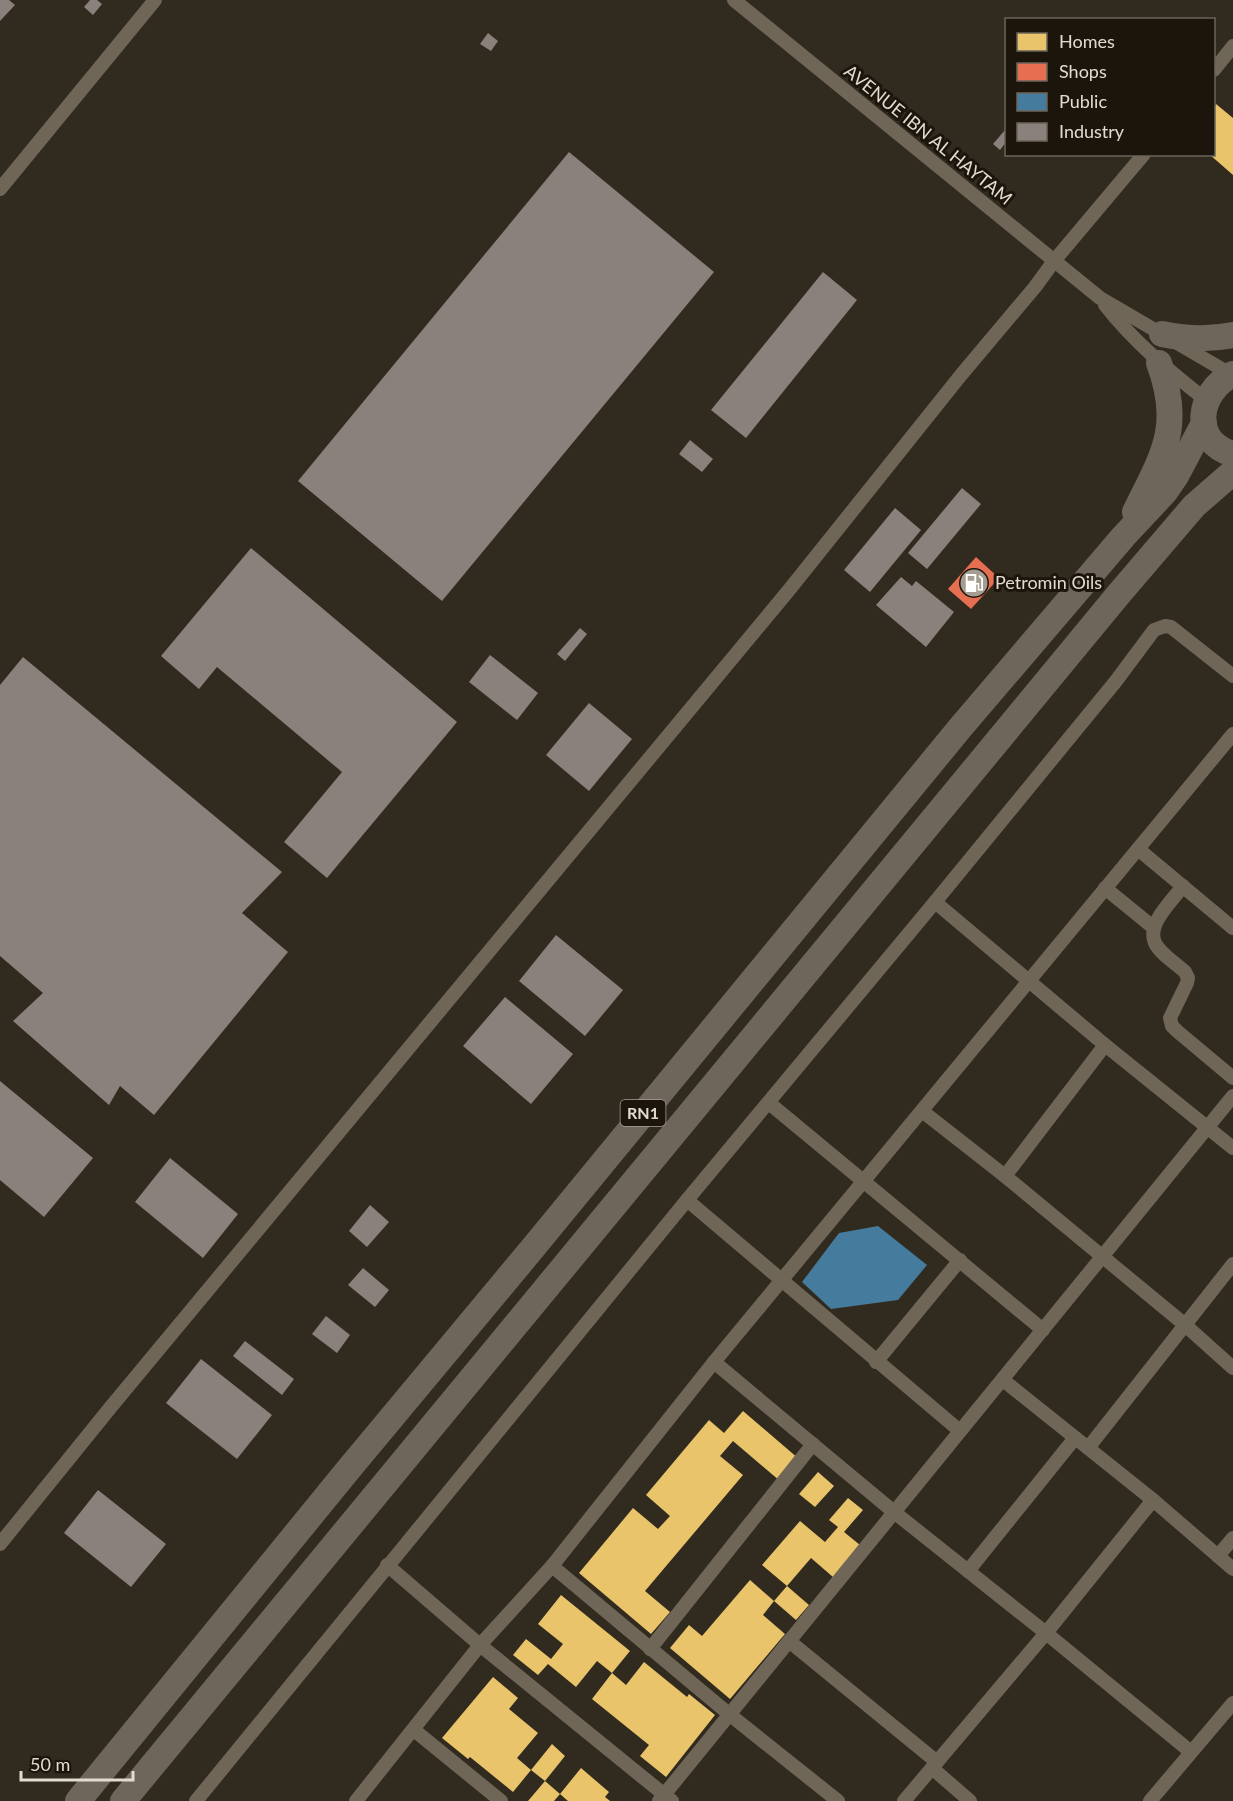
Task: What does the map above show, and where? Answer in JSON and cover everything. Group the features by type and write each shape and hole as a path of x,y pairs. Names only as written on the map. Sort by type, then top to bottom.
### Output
{"highway":[{"path":"1162,334 1186,339 1233,335"},
{"path":"1123,537 1163,452 1170,428 1171,406 1159,363"},
{"name":"RN1","path":"78,1801 945,746 1123,537 1165,492 1176,476 1205,412 1212,389 1232,375"},
{"path":"1205,412 1209,436 1218,446 1233,454"},
{"name":"RN1","path":"123,1801 1118,595 1194,506 1233,472"},
{"path":"1194,506 1233,491"}],"street":[{"path":"0,189 155,0"},
{"name":"AVENUE IBN AL HAYTAM","path":"734,0 1100,298 1232,375"},
{"path":"1215,69 1233,46"},
{"path":"0,1544 117,1399 789,590 961,375 1142,156"},
{"name":"AVENUE IBN AL HAYTAM","path":"1100,298 1134,339 1205,412"},
{"path":"196,1801 387,1565 1116,681 1154,630 1165,626 1171,627 1233,675"},
{"path":"356,1801 480,1645 552,1566 714,1362 1233,734"},
{"path":"1138,849 1231,924"},
{"path":"1183,886 1154,928 1152,935 1155,945 1185,972 1188,978 1170,1018 1172,1026 1233,1078"},
{"path":"1105,888 1154,928"},
{"path":"935,902 1105,1045 1233,1148"},
{"path":"1005,1176 1105,1045"},
{"path":"387,1565 665,1799 729,1714 1233,1096"},
{"path":"768,1103 1043,1330"},
{"path":"922,1111 1005,1176 1184,1324 1233,1368"},
{"path":"687,1200 960,1431"},
{"path":"876,1362 960,1260"},
{"path":"1088,1448 1233,1264"},
{"path":"714,1362 894,1512 1191,1752"},
{"path":"1002,1380 1153,1500 1233,1569"},
{"path":"968,1571 1075,1438"},
{"path":"650,1649 813,1444"},
{"path":"904,1801 1046,1633 1153,1500"},
{"path":"1218,1556 1233,1538"},
{"path":"552,1566 729,1714 838,1801"},
{"path":"789,1641 935,1765 970,1801"},
{"path":"1150,1801 1233,1703"},
{"path":"414,1730 501,1801"}],"building: Homes":[{"path":"1216,104 1233,118 1233,175 1211,156 1215,156"},
{"path":"743,1411 799,1459 780,1481 733,1441 720,1456 743,1475 645,1591 670,1612 651,1634 579,1573 633,1508 658,1529 670,1516 646,1495 709,1420 724,1433"},
{"path":"818,1472 834,1486 815,1507 799,1494"},
{"path":"848,1498 863,1510 844,1532 860,1545 833,1577 811,1558 787,1586 762,1565 800,1521 825,1542 838,1527 829,1520"},
{"path":"750,1580 774,1601 763,1615 785,1634 730,1699 670,1648 689,1625 702,1636"},
{"path":"787,1586 809,1605 796,1620 774,1601"},
{"path":"561,1595 630,1651 612,1673 597,1661 576,1687 548,1664 538,1675 513,1655 526,1639 551,1659 563,1644 538,1624"},
{"path":"644,1662 687,1697 689,1694 715,1715 666,1777 640,1756 649,1745 592,1699 612,1673 626,1685"},
{"path":"493,1677 518,1698 509,1709 538,1733 517,1758 531,1770 513,1792 470,1757 468,1759 442,1738"},
{"path":"552,1744 565,1756 545,1781 531,1770"},
{"path":"581,1768 609,1792 605,1797 610,1801 568,1801 560,1794"},
{"path":"545,1781 560,1794 554,1801 528,1801"}],"building: Shops":[{"name":"Petromin Oils","path":"976,557 999,578 971,609 948,589"}],"building: Public":[{"path":"878,1226 927,1265 898,1300 831,1309 802,1282 839,1233"}],"building: Industry":[{"path":"0,0 9,0 15,5 0,21"},
{"path":"90,0 97,0 102,4 93,15 84,7"},
{"path":"488,33 498,41 491,51 480,44"},
{"path":"1005,130 1005,143 1000,150 993,144"},
{"path":"569,152 714,272 442,601 298,481"},
{"path":"823,272 857,300 746,438 711,410"},
{"path":"690,440 713,459 702,472 679,454"},
{"path":"962,488 981,504 927,569 908,553"},
{"path":"895,508 921,530 870,592 844,570"},
{"path":"251,548 457,722 327,878 284,842 342,772 217,667 199,689 161,656"},
{"path":"901,577 912,586 916,581 954,612 926,647 876,605"},
{"path":"580,628 587,634 565,661 557,654"},
{"path":"490,655 538,693 517,720 469,682"},
{"path":"23,657 282,872 242,913 288,952 154,1115 120,1086 109,1105 13,1021 43,993 0,956 0,685"},
{"path":"589,703 632,739 589,791 546,755"},
{"path":"556,935 623,990 585,1036 519,981"},
{"path":"505,997 573,1054 531,1104 463,1046"},
{"path":"0,1081 93,1158 44,1217 0,1180"},
{"path":"170,1158 238,1214 203,1258 135,1202"},
{"path":"370,1205 389,1222 367,1247 349,1231"},
{"path":"363,1268 389,1290 375,1307 348,1285"},
{"path":"326,1316 350,1335 337,1353 312,1334"},
{"path":"245,1341 294,1379 282,1395 233,1356"},
{"path":"201,1359 272,1415 237,1459 166,1403"},
{"path":"98,1490 166,1544 131,1587 64,1533"}],"place":[{"name":"Petromin Oils","path":"974,583"}]}
